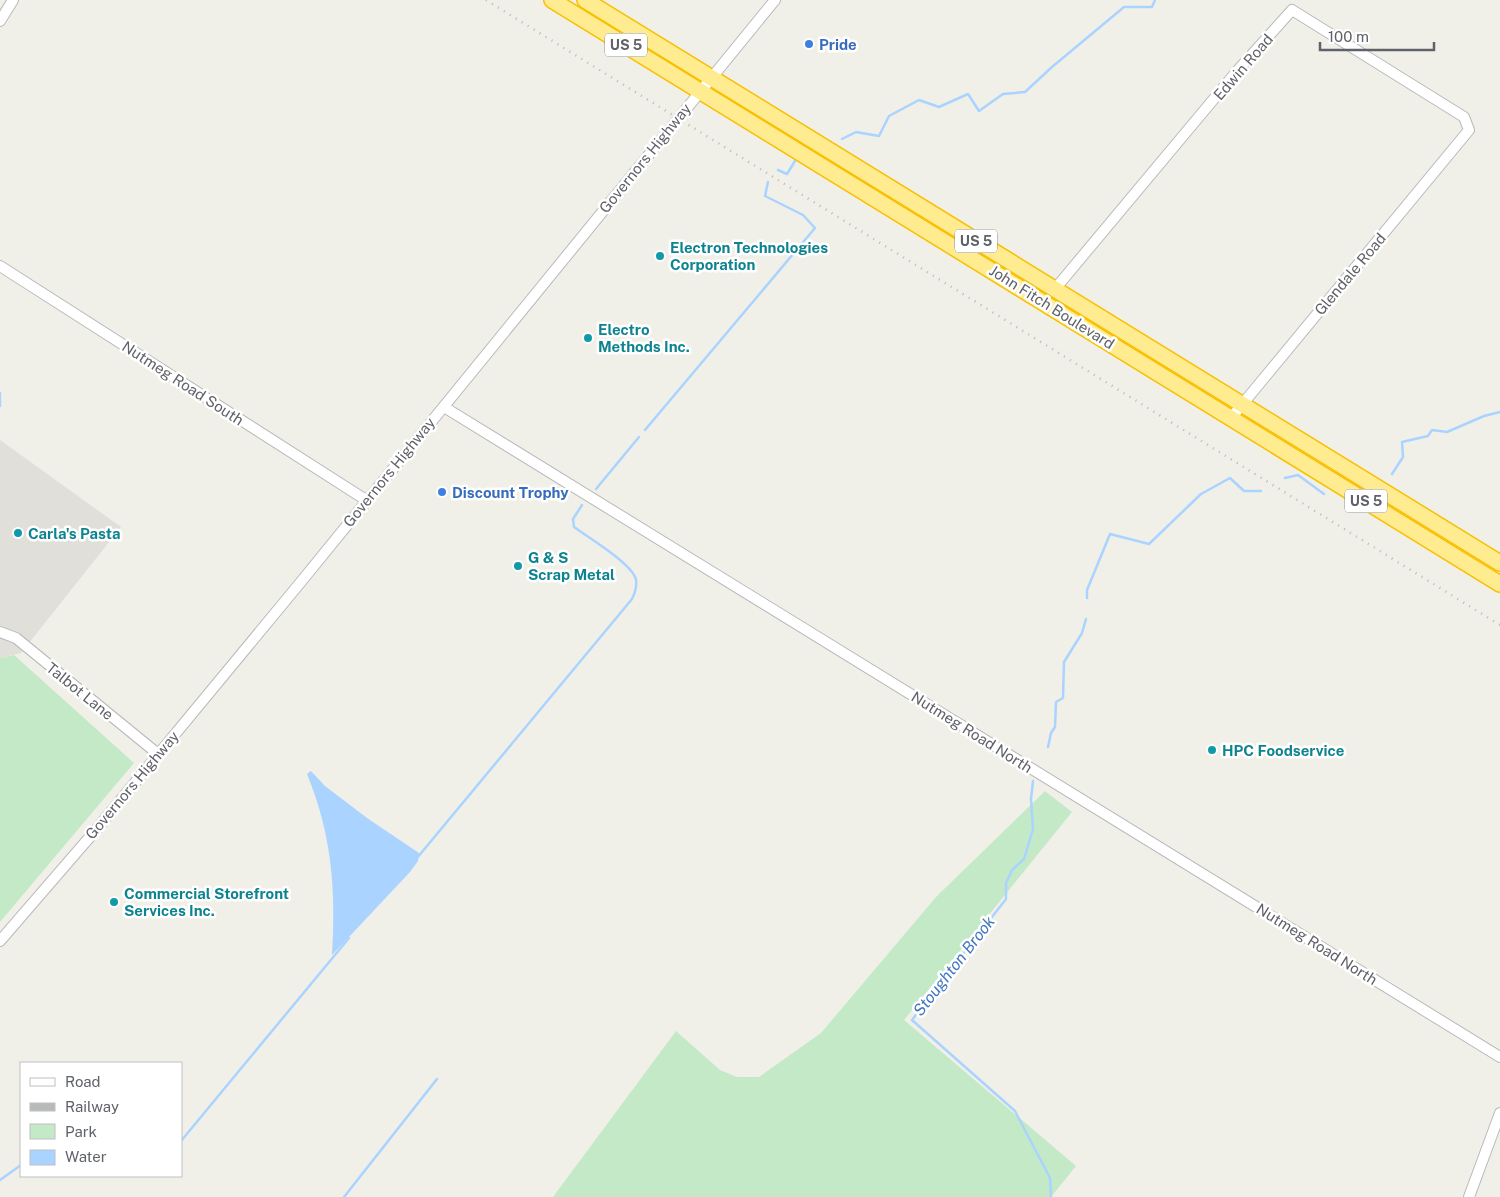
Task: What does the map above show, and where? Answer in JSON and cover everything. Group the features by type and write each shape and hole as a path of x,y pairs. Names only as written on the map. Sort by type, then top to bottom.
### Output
{"highway":[{"name":"John Fitch Boulevard","path":"552,0 1500,584"},
{"name":"John Fitch Boulevard","path":"585,0 1500,563"}],"street":[{"path":"0,21 13,0"},
{"name":"Governors Highway","path":"0,941 158,754 444,407 775,0"},
{"name":"Edwin Road","path":"1055,289 1238,70 1292,10 1464,117 1469,130"},
{"name":"Glendale Road","path":"1231,418 1469,130"},
{"name":"Nutmeg Road South","path":"0,266 366,500"},
{"name":"Nutmeg Road North","path":"444,407 1500,1057"},
{"name":"Talbot Lane","path":"0,632 16,638 158,754"},
{"path":"1469,1197 1500,1113"}],"shaded area":[{"path":"0,440 121,527 21,653 0,658"}],"green space":[{"path":"14,655 134,763 0,922 0,658"},
{"path":"1045,791 1072,812 904,1020 1076,1166 1051,1197 553,1197 676,1031 720,1070 737,1077 759,1077 821,1033 936,897"}],"water":[{"path":"311,771 325,786 367,818 419,853 418,861 410,872 332,955 333,908 330,863 322,819 307,774"}],"waterway":[{"path":"842,139 856,132 879,136 889,116 919,100 939,107 968,94 979,111 1003,94 1025,92 1124,7 1152,7 1155,0"},
{"path":"778,170 787,174 795,161"},
{"path":"645,430 815,228 803,215 765,196 768,182"},
{"path":"0,393 0,406"},
{"name":"Stoughton Brook","path":"1392,474 1403,457 1402,442 1428,436 1432,430 1447,432 1484,416 1500,412"},
{"path":"596,489 639,437"},
{"name":"Stoughton Brook","path":"1285,478 1298,475 1324,494"},
{"name":"Stoughton Brook","path":"1087,598 1087,590 1110,534 1149,544 1201,494 1230,478 1244,491 1261,491"},
{"path":"417,858 633,597 636,588 636,580 633,574 619,559 574,527 573,519 582,505"},
{"name":"Stoughton Brook","path":"1048,747 1051,733 1055,727 1056,702 1063,698 1064,662 1082,633 1086,619"},
{"name":"Stoughton Brook","path":"1033,781 1031,799 1033,829 1024,859 1012,870 1006,883 1006,899 912,1020 1015,1111 1050,1178 1051,1197"},
{"path":"182,1140 349,938"},
{"path":"344,1197 437,1079"},
{"path":"0,1180 20,1166"}],"railway":[{"path":"486,0 1500,625"}],"place":[{"name":"Pride","path":"809,44"},
{"name":"Electron Technologies Corporation","path":"660,256"},
{"name":"Electro Methods Inc.","path":"588,338"},
{"name":"Discount Trophy","path":"442,492"},
{"name":"Carla's Pasta","path":"18,533"},
{"name":"G & S Scrap Metal","path":"518,566"},
{"name":"HPC Foodservice","path":"1212,750"},
{"name":"Commercial Storefront Services Inc.","path":"114,902"}]}
